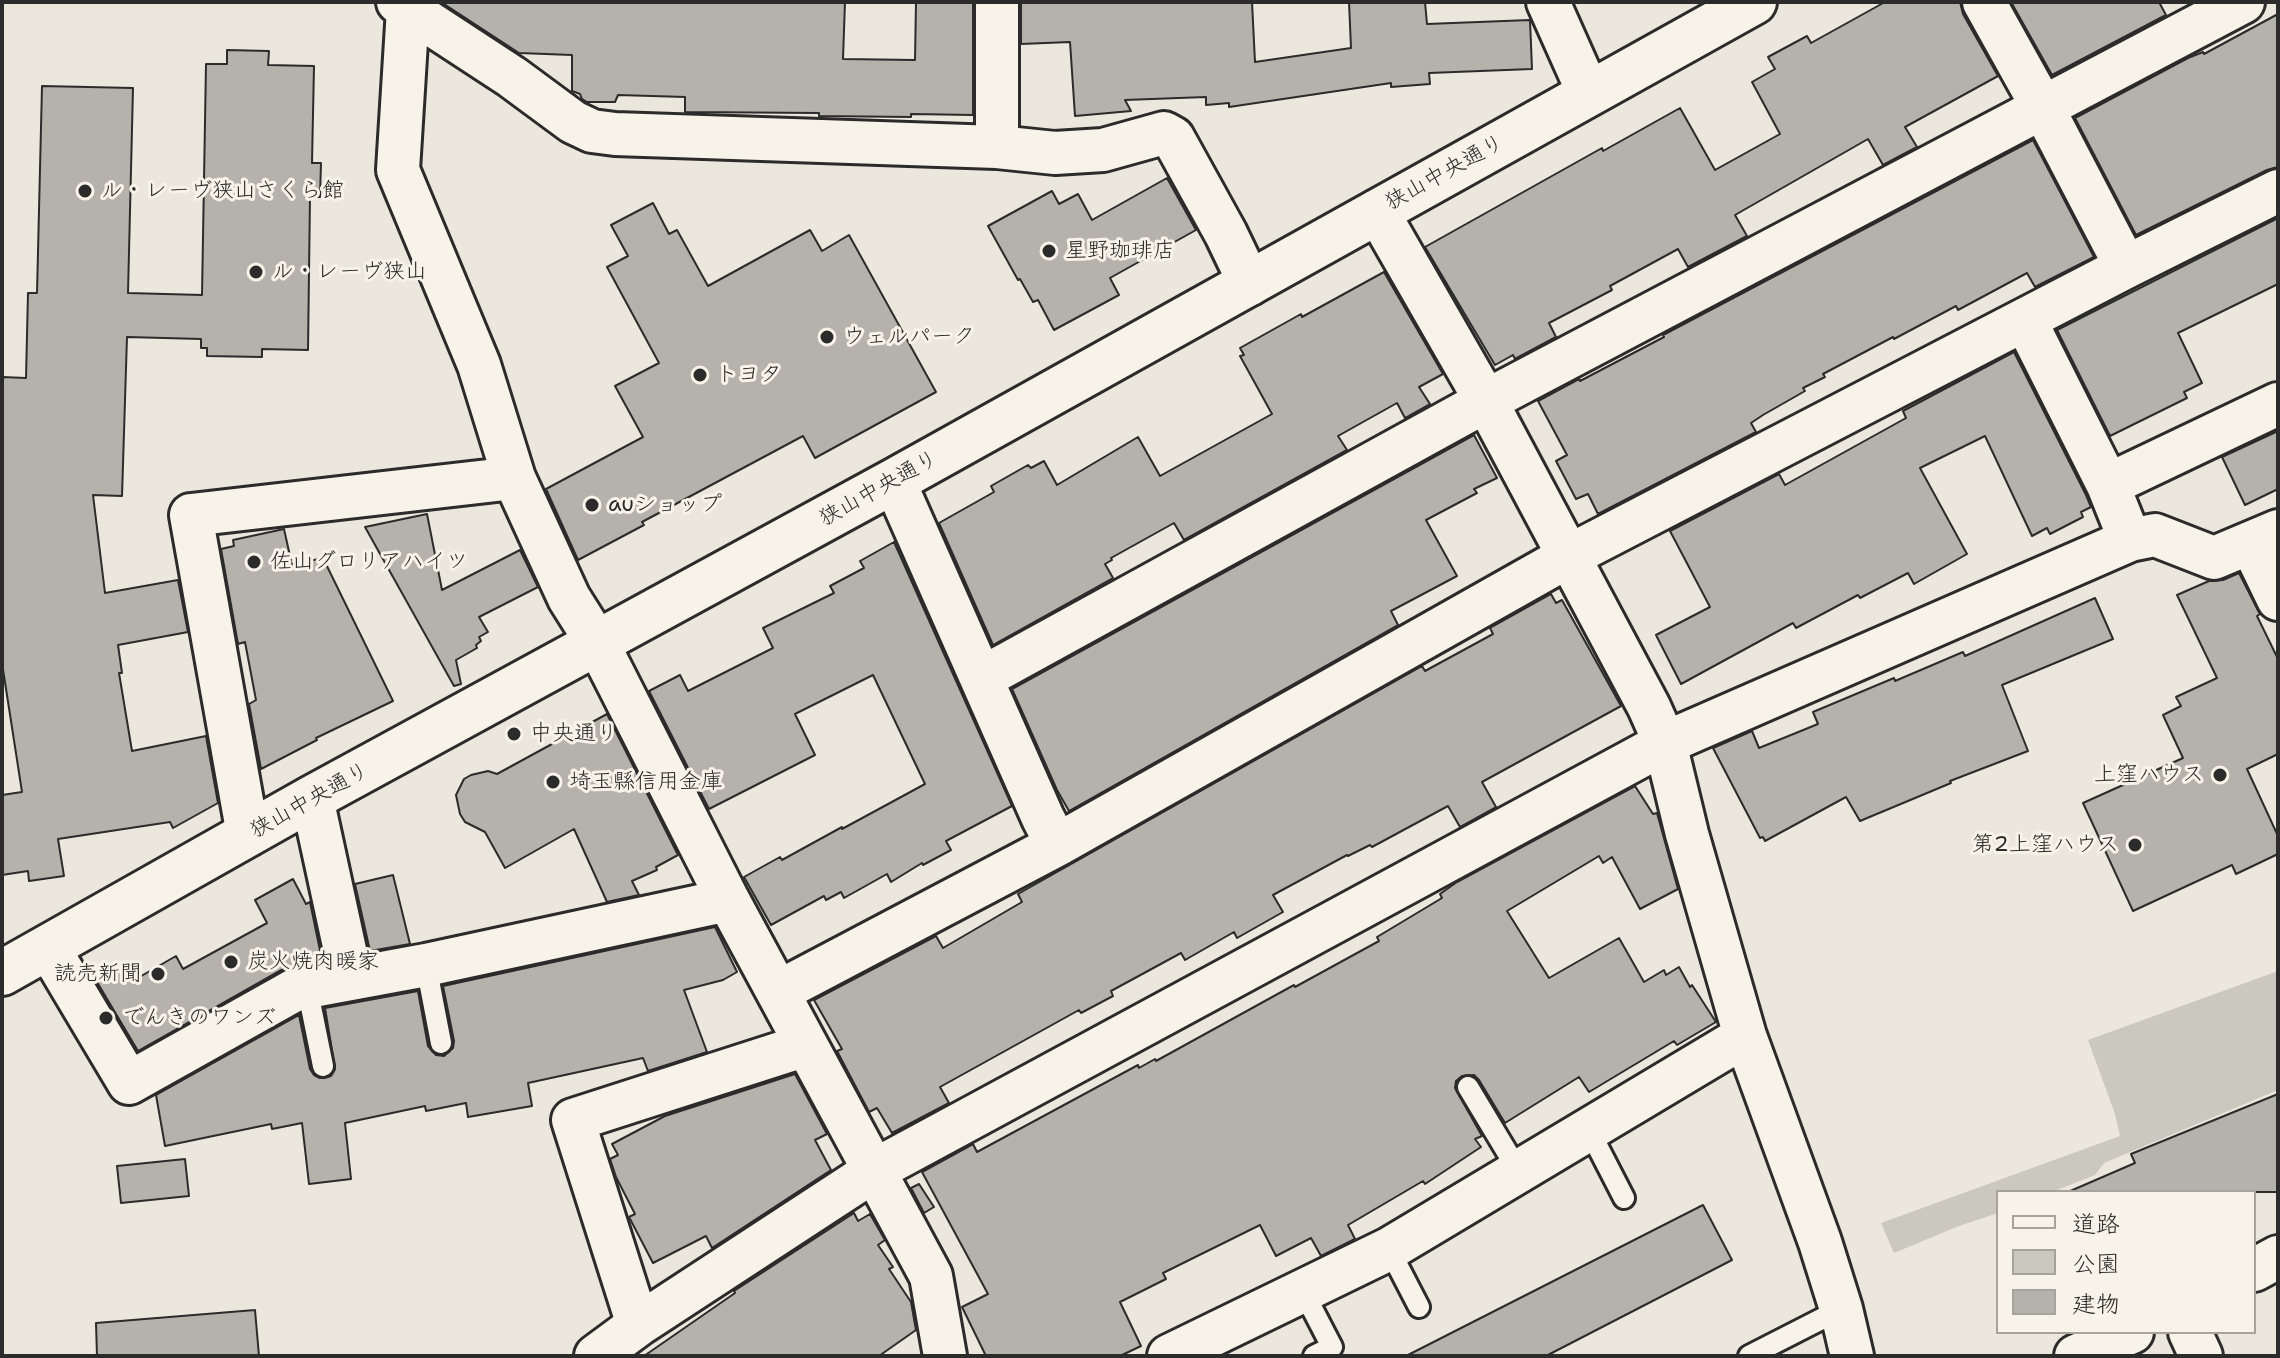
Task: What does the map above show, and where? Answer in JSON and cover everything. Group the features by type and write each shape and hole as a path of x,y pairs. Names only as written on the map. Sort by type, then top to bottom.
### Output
{"street":[{"path":"997,2 997,147"},
{"path":"1548,2 1589,94"},
{"name":"狭山中央通り","path":"2,973 312,798 894,481 1754,2"},
{"path":"1984,2 2126,267"},
{"path":"982,678 1486,401 2243,2"},
{"path":"403,6 512,77 573,122 592,131 1067,152 1103,150 1164,133 1173,138 1250,284"},
{"path":"403,6 398,170 479,365 514,478 569,598 598,644 728,900 931,1276 945,1356"},
{"path":"778,992 1057,845 1569,556 2278,191"},
{"path":"1377,211 1486,401 1649,707 1665,743 1687,834 1745,1036 1820,1242 1852,1356"},
{"path":"2025,320 2108,485 2130,540"},
{"path":"2108,485 2278,404"},
{"path":"248,835 191,515 514,478"},
{"path":"894,481 1057,845"},
{"path":"596,1356 638,1325 875,1170 1665,743 2130,540 2155,535 2214,558 2264,537 2278,599"},
{"path":"312,798 351,978"},
{"path":"48,947 129,1083 293,991 728,900"},
{"path":"1169,1356 1389,1249 1745,1036"},
{"path":"638,1325 573,1120 806,1045"},
{"path":"2256,1269 2278,1257"},
{"path":"2076,1356 2127,1334"},
{"path":"2191,1334 2201,1356"}],"lane":[{"path":"426,965 441,1043"},
{"path":"307,987 323,1066"},
{"path":"1468,1087 1519,1172"},
{"path":"1589,1130 1624,1198"},
{"path":"1389,1249 1419,1307"},
{"path":"1303,1291 1332,1347 1314,1356"},
{"path":"1749,1356 1841,1309"}],"green space":[{"path":"2278,971 2278,1090 2104,1163 2095,1175 2057,1190 1996,1190 1996,1214 1894,1253 1881,1223 2120,1136 2088,1040"}],"building":[{"path":"441,2 845,2 843,59 915,60 916,2 973,2 973,115 911,114 911,117 685,112 685,97 618,95 615,102 587,102 572,91 572,55 519,53"},
{"path":"1021,2 1252,2 1255,62 1351,48 1349,2 1425,2 1427,24 1530,20 1532,69 1429,73 1430,84 1391,87 1391,83 1229,107 1229,103 1206,105 1206,97 1125,100 1131,111 1075,116 1070,42 1021,44"},
{"path":"1885,2 1960,2 1963,14 1998,76 1905,127 1917,147 1883,165 1868,139 1735,215 1747,236 1688,267 1678,249 1610,286 1612,290 1549,323 1556,337 1515,359 1513,355 1495,365 1425,247 1680,108 1715,170 1780,134 1752,82 1775,69 1768,57 1807,36 1811,43"},
{"path":"2011,2 2159,2 2166,15 2052,75"},
{"path":"2278,14 2278,167 2136,235 2075,118"},
{"path":"227,50 269,51 268,65 314,66 312,163 321,163 320,197 310,197 308,350 262,349 262,357 207,356 207,348 201,348 201,339 127,337 122,496 93,495 105,593 178,580 188,632 118,645 122,673 119,673 132,751 206,736 218,803 173,828 170,822 58,839 64,876 29,881 28,871 2,875 2,795 22,792 2,663 2,377 26,378 28,293 37,293 42,86 133,88 128,293 202,295 206,64 227,64"},
{"path":"2033,140 2094,257 2035,287 2027,273 1958,310 1956,306 1893,337 1823,374 1825,377 1803,388 1805,391 1751,423 1756,432 1598,514 1588,494 1576,499 1556,461 1567,455 1538,401"},
{"path":"1167,178 1196,230 1110,278 1119,295 1054,330 1038,300 1033,302 1018,280 988,226 1052,191 1059,204 1078,194 1092,220"},
{"path":"653,203 669,234 677,230 708,286 810,230 822,251 849,235 936,392 815,458 803,436 578,560 546,489 643,437 615,386 659,363 607,267 628,256 611,225"},
{"path":"2278,218 2278,284 2178,333 2202,383 2184,392 2187,398 2110,436 2057,330"},
{"path":"1384,272 1443,374 1419,387 1430,404 1405,418 1397,403 1338,436 1347,450 1184,540 1174,523 1111,558 1105,564 1113,578 993,645 939,523 994,492 991,486 1028,465 1031,468 1044,461 1057,485 1138,437 1160,476 1272,414 1240,356 1244,355 1240,348"},
{"path":"2014,352 2086,495 2091,507 2081,512 2083,517 2050,534 2047,528 2032,536 1985,436 1920,468 1967,554 1914,584 1908,573 1796,628 1793,623 1681,684 1656,635 1710,607 1670,531 1779,474 1785,485 1906,418 1903,411"},
{"path":"2278,431 2278,489 2245,505 2222,457"},
{"path":"1474,435 1497,478 1474,489 1477,493 1426,520 1457,576 1391,611 1398,625 1069,811 1012,689"},
{"path":"427,514 442,590 520,550 538,587 479,617 488,632 479,637 481,641 477,648 456,660 461,684 454,686 365,527"},
{"path":"284,529 292,565 323,558 393,701 261,769 249,704 256,700 245,642 238,644 221,549 234,546 233,540"},
{"path":"894,542 1012,806 946,841 951,850 891,882 887,874 844,898 841,892 826,900 824,896 771,925 744,877 925,784 873,675 795,714 815,755 709,809 649,691 680,675 688,691 773,648 763,628 834,593 830,586 864,568 860,561"},
{"path":"2239,573 2278,659 2278,754 2247,769 2278,836 2278,854 2236,874 2232,865 2133,911 2083,803 2183,758 2163,715 2181,706 2176,697 2217,678 2177,595 2209,581 2223,580"},
{"path":"1551,594 1556,603 1562,600 1621,706 1482,782 1496,807 1460,827 1448,806 1372,847 1370,845 1347,855 1273,895 1283,912 1237,938 1234,932 1185,960 1181,953 1111,991 1113,996 1081,1013 1079,1010 940,1087 949,1103 892,1133 877,1108 869,1112 837,1051 842,1049 814,1000 936,936 943,948 1022,902 1018,894 1422,666 1425,671 1493,634 1490,628"},
{"path":"2095,598 2113,639 2002,685 2028,751 1860,821 1846,797 1765,841 1763,837 1760,838 1713,748 1752,731 1759,748 1818,724 1813,712 1963,652 1965,656"},
{"path":"607,714 678,855 656,867 657,870 632,881 639,895 607,902 574,829 505,868 485,832 465,822 456,795 464,779 471,775 488,771 497,774"},
{"path":"1635,786 1653,814 1657,813 1678,889 1640,909 1612,857 1603,863 1599,856 1507,911 1549,978 1619,938 1644,982 1664,970 1666,975 1679,967 1716,1022 1677,1045 1674,1041 1589,1092 1579,1077 1505,1123 1479,1080 1474,1075 1462,1076 1456,1081 1455,1088 1482,1136 1475,1139 1481,1147 1425,1184 1423,1181 1348,1225 1355,1239 1321,1256 1311,1238 1276,1256 1260,1225 1163,1273 1166,1279 1120,1302 1141,1346 1120,1356 986,1356 962,1307 988,1294 922,1172 973,1144 977,1152 1138,1065 1139,1068 1156,1061 1295,987 1379,941 1377,937 1442,898 1440,894 1457,882"},
{"path":"393,875 410,944 370,951 355,884"},
{"path":"293,879 306,904 310,902 322,960 281,970 138,1051 97,982 128,965 136,979 176,956 183,969 267,923 255,900"},
{"path":"715,927 737,972 723,980 684,990 707,1052 648,1071 643,1058 528,1083 532,1106 468,1117 466,1103 426,1111 425,1106 345,1123 351,1179 309,1184 302,1123 272,1129 271,1124 165,1146 156,1095 299,1015 310,1069 320,1078 331,1076 335,1069 325,1008 418,991 428,1046 436,1055 444,1056 453,1048 454,1041 443,986"},
{"path":"795,1074 827,1134 815,1140 831,1170 712,1248 706,1236 653,1263 629,1217 635,1214 610,1159 618,1155 612,1144 665,1116"},
{"path":"2278,1094 2278,1192 2073,1190 2135,1163 2131,1154"},
{"path":"185,1159 189,1196 121,1203 117,1166"},
{"path":"919,1184 934,1207 924,1213 911,1188"},
{"path":"1703,1205 1732,1260 1546,1356 1406,1356"},
{"path":"854,1213 858,1221 870,1214 885,1240 878,1245 893,1267 889,1269 911,1302 916,1330 879,1356 644,1356 734,1291"},
{"path":"255,1310 259,1356 97,1356 96,1323"}],"place":[{"name":"ル・レーヴ狭山さくら館","path":"85,191"},
{"name":"星野珈琲店","path":"1049,251"},
{"name":"ル・レーヴ狭山","path":"256,272"},
{"name":"ウェルパーク","path":"827,337"},
{"name":"トヨタ","path":"700,375"},
{"name":"auショップ","path":"592,505"},
{"name":"佐山グロリアハイツ","path":"254,562"},
{"name":"中央通り","path":"514,734"},
{"name":"上窪ハウス","path":"2220,775"},
{"name":"埼玉縣信用金庫","path":"553,782"},
{"name":"第2上窪ハウス","path":"2135,845"},
{"name":"炭火焼肉暖家","path":"231,962"},
{"name":"読売新聞","path":"158,974"},
{"name":"でんきのワンズ","path":"106,1018"}]}
